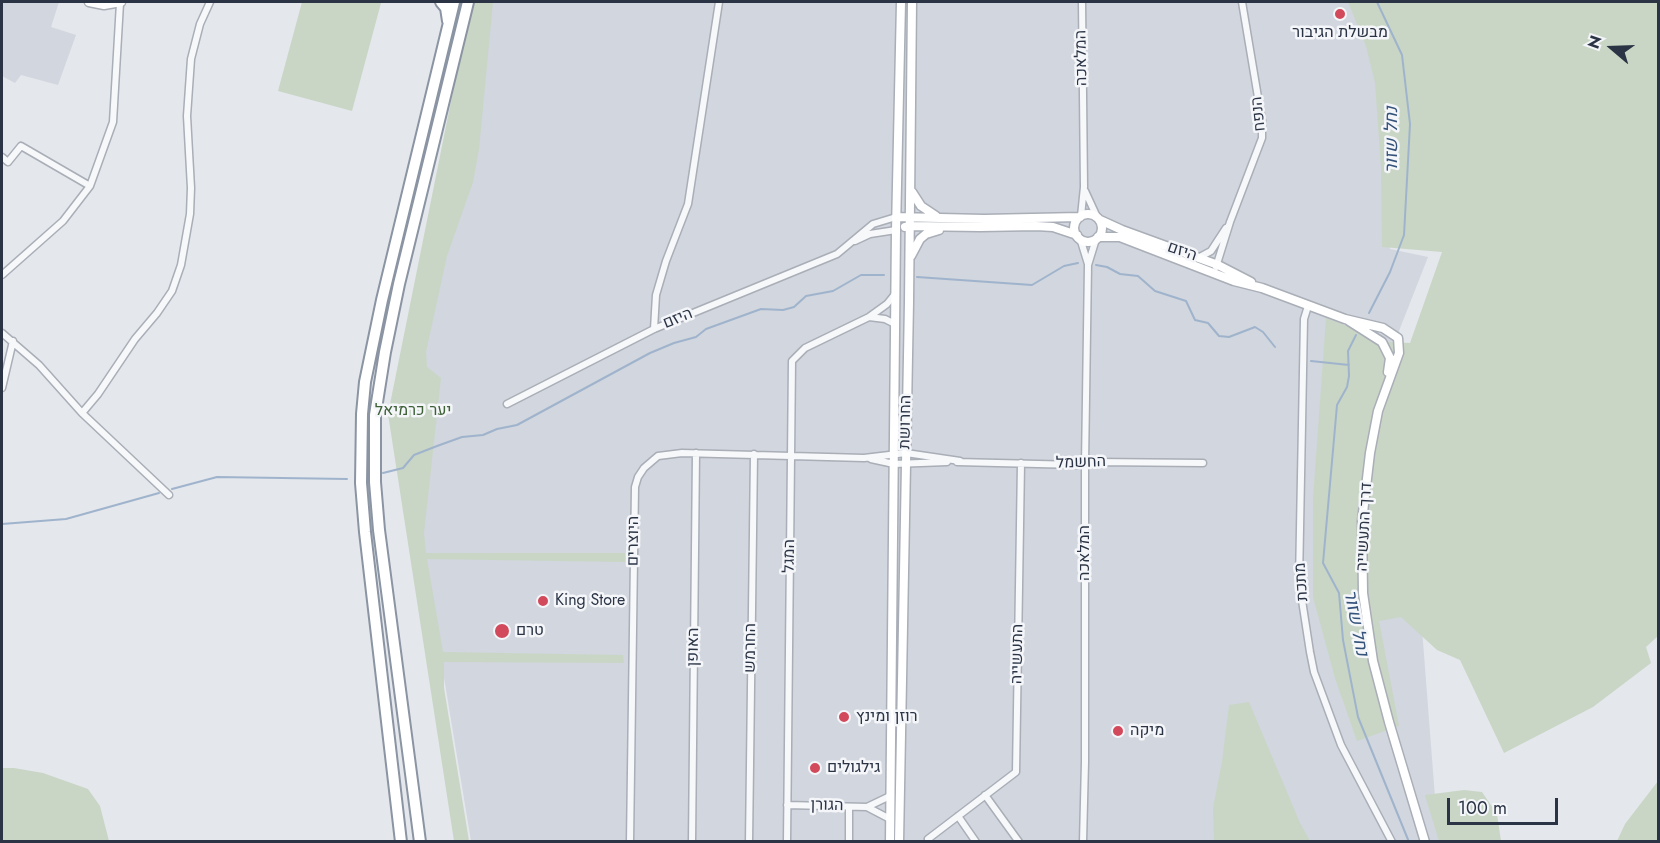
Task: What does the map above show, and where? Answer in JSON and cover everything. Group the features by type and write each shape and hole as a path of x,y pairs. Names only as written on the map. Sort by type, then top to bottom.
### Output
{"highway":[{"path":"441,2 446,8 448,24"},
{"path":"401,842 365,532 361,483 362,414 365,382 384,291 453,2"},
{"path":"420,842 379,530 375,482 375,415 399,284 468,2"}],"street":[{"path":"2,275 63,221 90,186 113,122 121,2 104,6 89,2"},
{"path":"82,413 172,291 181,265 190,214 187,116 191,59 200,24 210,2"},
{"path":"654,329 656,294 688,204 719,2"},
{"name":"החרושת","path":"890,842 896,217 901,2"},
{"name":"החרושת","path":"899,842 912,2"},
{"name":"המלאכה","path":"1082,2 1084,187 1081,216 1075,224 1088,265"},
{"name":"הנפח","path":"1216,268 1230,222 1262,138 1262,121 1242,2"},
{"path":"2,157 8,162 21,146 90,186"},
{"name":"המלאכה","path":"1083,842 1084,464 1088,265 1102,229 1084,187"},
{"path":"910,188 918,203 939,218"},
{"path":"1081,216 1089,214 1099,219"},
{"name":"היזם","path":"507,404 654,329 837,254 873,224 896,217 949,227 1081,216"},
{"name":"היזם","path":"852,243 870,234 896,230 910,221 939,218 1053,227 1078,237"},
{"name":"היזם","path":"1099,219 1122,230 1198,258 1216,268 1308,306"},
{"name":"הנפח","path":"1198,258 1211,250 1230,222"},
{"path":"909,262 920,239 935,230 949,227"},
{"path":"1078,237 1086,241 1097,238"},
{"name":"היזם","path":"1097,238 1120,237 1216,268"},
{"name":"המגל","path":"787,842 792,361 805,348 869,317 887,304 895,294"},
{"name":"דרך התעשייה","path":"1308,306 1345,319 1383,328 1398,338 1399,353 1386,387"},
{"name":"מתכת","path":"1308,306 1304,319 1299,581 1310,652 1314,672 1341,745 1392,842"},
{"path":"869,317 885,319 895,324"},
{"name":"דרך התעשייה","path":"1345,319 1377,337 1386,348 1390,358 1386,387 1370,453 1362,521 1363,593 1373,661 1425,842"},
{"path":"2,333 39,365 82,413 169,495"},
{"path":"2,388 13,341"},
{"name":"היוצרים","path":"630,842 635,487 644,468 658,456 696,453 864,458 905,464"},
{"name":"האופן","path":"692,842 696,453"},
{"name":"היוצרים","path":"864,458 906,453"},
{"name":"החשמל","path":"906,453 960,461"},
{"name":"החרמש","path":"749,842 754,454"},
{"name":"החשמל","path":"905,464 960,461 1078,465 1094,462 1203,463"},
{"name":"התעשייה","path":"930,842 928,839 1016,772 1021,463"},
{"path":"985,795 1019,842"},
{"name":"הגורן","path":"787,806 867,807 890,796"},
{"path":"849,807 849,842"},
{"name":"הגורן","path":"867,807 890,819"},
{"path":"958,816 976,842"}],"shaded area":[{"path":"2,2 59,2 51,27 76,35 58,85 21,75 15,83 2,76"},
{"path":"487,2 1390,2 1388,231 1390,249 1428,257 1399,331 1437,823 1442,841 471,841 404,435"}],"green space":[{"path":"302,2 381,3 352,111 278,91"},
{"name":"יער כרמיאל","path":"471,2 493,2 479,149 473,182 447,256 426,352 427,367 441,378 424,533 426,553 625,553 625,562 427,559 443,652 623,655 624,663 444,662 444,688 469,841 454,841 388,414"},
{"path":"1348,2 1658,2 1658,636 1646,647 1651,663 1593,707 1504,753 1460,660 1437,650 1401,617 1379,621 1399,726 1357,741 1335,678 1313,597 1313,499 1326,318 1389,342 1410,343 1442,252 1382,247 1381,167 1375,83 1366,46"},
{"path":"1249,702 1300,823 1310,841 1214,841 1213,808 1222,762 1229,705"},
{"path":"2,768 43,773 88,789 100,806 109,841 2,841"},
{"path":"1658,781 1658,841 1617,841 1625,824"},
{"path":"1464,790 1482,792 1497,814 1501,841 1439,841 1425,795"}],"waterway":[{"name":"נחל שזור","path":"1369,313 1390,272 1404,235 1410,124 1402,55 1377,2"},
{"path":"917,277 1032,285 1064,266 1078,263"},
{"path":"1096,265 1107,267 1120,274 1138,276 1155,291 1186,301 1195,320 1208,323 1219,336 1229,337 1255,327 1263,332 1275,347"},
{"path":"383,473 403,468 414,455 462,437 483,435 497,429 517,425 650,353 696,337 706,329 761,309 783,310 794,307 806,296 833,291 861,275 884,275"},
{"name":"נחל שזור","path":"1356,335 1348,351 1347,387 1337,405 1323,563 1339,593 1343,640 1358,717 1409,842"},
{"path":"1311,361 1349,365"},
{"path":"172,489 217,477 347,479"},
{"path":"2,524 66,519 159,493"}],"place":[{"name":"מבשלת הגיבור","path":"1340,14"},
{"name":"King Store","path":"543,601"},
{"name":"טרם","path":"502,631"},
{"name":"רוזן ומינץ","path":"844,717"},
{"name":"מיקה","path":"1118,731"},
{"name":"גילגולים","path":"815,768"}]}
